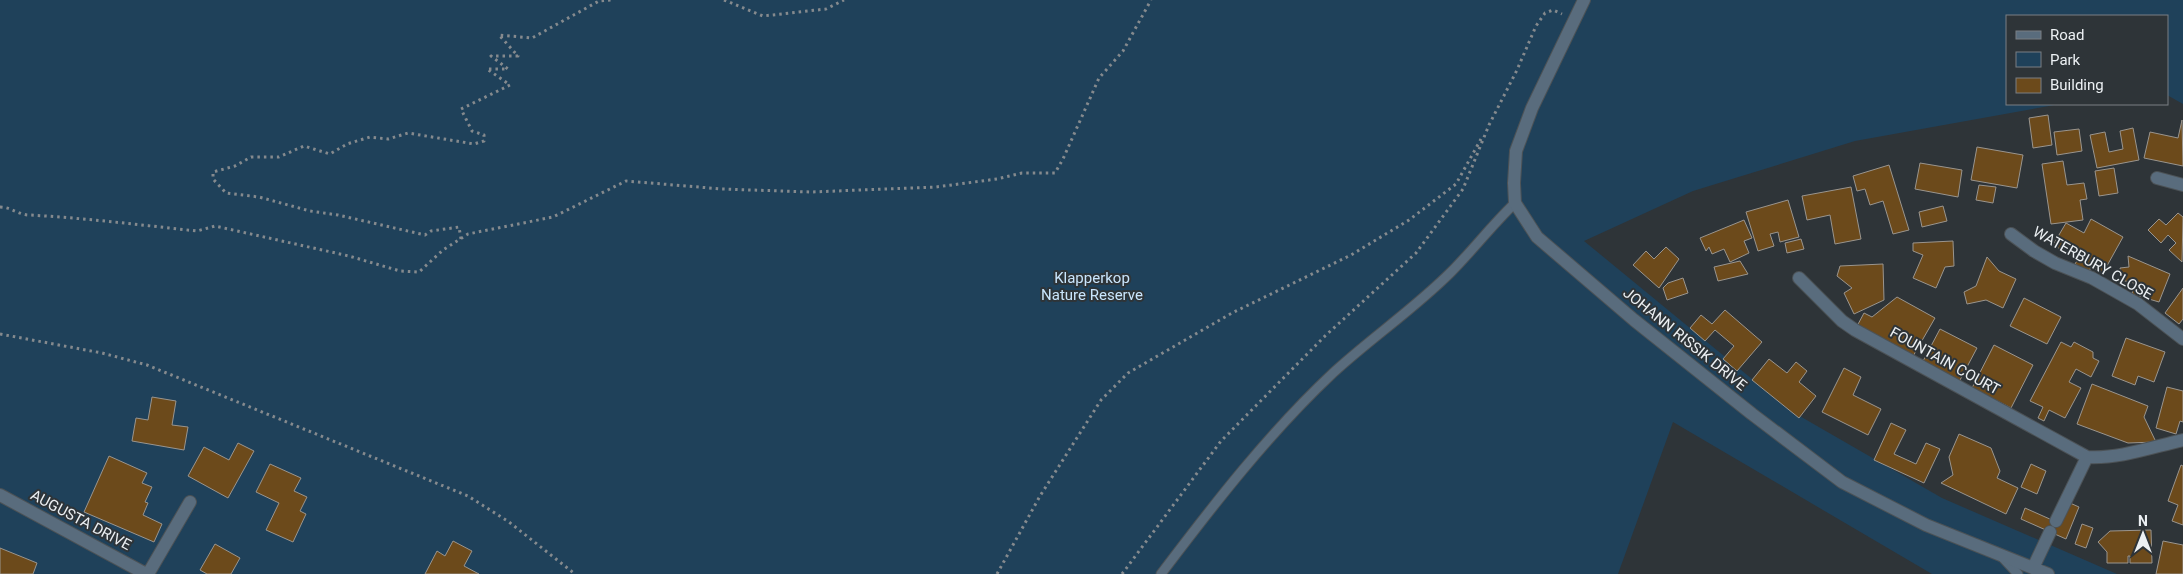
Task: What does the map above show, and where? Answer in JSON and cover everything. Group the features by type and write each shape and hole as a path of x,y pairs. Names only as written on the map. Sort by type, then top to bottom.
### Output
{"street":[{"name":"JOHANN RISSIK DRIVE","path":"1584,0 1532,108 1516,151 1515,203 1528,225 1544,243 1634,320 1842,482 1926,525 2048,574"},
{"path":"2157,178 2183,185"},
{"name":"WATERBURY CLOSE","path":"2011,234 2034,251 2055,263 2092,278 2138,304 2183,339"},
{"name":"FOUNTAIN COURT","path":"1799,278 1842,320 1855,330 2087,457"},
{"path":"2033,568 2087,457 2100,458 2183,440"},
{"name":"AUGUSTA DRIVE","path":"0,495 147,574"},
{"path":"147,574 190,502"}],"lane":[{"path":"1161,574 1204,517 1289,418 1334,372 1392,325 1451,272 1493,224 1515,203"},
{"path":"2000,555 2018,574"}],"path":[{"path":"461,239 459,228 431,232 425,235 338,215 310,211 259,197 226,194 213,179 213,172 235,166 251,157 279,157 304,146 330,154 347,144 370,137 388,139 408,133 474,144 484,140 484,135 472,131 460,109 510,85 487,69 508,69 491,56 518,56 500,35 532,38 599,1 612,0"},
{"path":"724,0 763,16 826,10 844,0"},
{"path":"0,207 7,207 26,215 197,231 215,226 349,256 400,271 419,272 443,250 468,234 553,217 626,181 722,189 811,192 936,186 997,179 1022,173 1055,173 1099,78 1123,52 1151,0"},
{"path":"997,574 1040,496 1101,400 1128,373 1232,313 1351,255 1409,220 1456,184 1489,125 1517,70 1536,26 1545,13 1552,10 1574,20"},
{"path":"1122,574 1221,441 1325,336 1416,253 1463,189 1489,125"},
{"path":"0,334 102,353 147,366 468,496 509,522 575,574"}],"green space":[{"name":"Klapperkop Nature Reserve","path":"0,0 2183,0 2183,104 2168,96 2168,15 2006,15 2006,105 2054,105 1855,141 1693,191 1584,241 1791,411 1942,498 2117,574 1932,574 1673,422 1618,574 0,574"}],"building":[{"path":"2048,115 2052,145 2033,148 2029,118"},
{"path":"2182,120 2183,166 2144,158 2150,132 2178,138"},
{"path":"2133,128 2139,160 2097,168 2090,135 2105,132 2109,152 2123,149 2120,131"},
{"path":"2079,129 2082,151 2057,155 2054,132"},
{"path":"1977,147 2023,155 2017,188 1971,180"},
{"path":"2063,161 2067,185 2084,183 2087,199 2080,200 2083,220 2051,224 2042,164"},
{"path":"1920,163 1962,170 1958,197 1915,189"},
{"path":"1889,165 1909,230 1893,234 1883,201 1870,205 1865,189 1857,191 1853,176"},
{"path":"2114,168 2118,193 2099,196 2095,171"},
{"path":"1979,185 1996,187 1993,203 1976,200"},
{"path":"1851,187 1861,239 1835,244 1830,215 1807,220 1802,196"},
{"path":"1788,200 1799,237 1780,242 1778,232 1770,234 1774,246 1758,251 1746,212"},
{"path":"1943,206 1947,221 1922,227 1919,212"},
{"path":"2178,213 2183,217 2182,262 2169,250 2176,243 2168,235 2161,243 2148,230 2159,219 2166,225"},
{"path":"2091,219 2123,237 2103,273 2091,267 2089,272 2075,264 2078,259 2053,245 2066,223 2084,233"},
{"path":"1744,220 1752,238 1744,241 1749,253 1730,262 1724,249 1712,254 1709,247 1706,251 1700,238"},
{"path":"1801,239 1804,249 1787,253 1785,243"},
{"path":"1953,241 1954,266 1945,267 1936,288 1913,278 1923,255 1913,251 1913,243"},
{"path":"1666,247 1679,259 1659,288 1633,265 1646,251 1654,259"},
{"path":"2128,256 2170,274 2159,302 2132,294 2134,283 2121,280 2120,268 2129,267"},
{"path":"1987,257 1999,271 2016,279 2003,308 1986,300 1967,304 1964,292 1976,286"},
{"path":"1740,261 1748,274 1718,281 1714,267"},
{"path":"1883,264 1884,300 1854,314 1844,293 1852,288 1837,276 1840,266"},
{"path":"1683,278 1688,293 1667,300 1663,288 1668,283"},
{"path":"2183,288 2183,319 2179,324 2165,313"},
{"path":"1897,297 1935,318 1912,358 1856,328 1864,313 1872,317"},
{"path":"2024,298 2061,317 2047,344 2010,326"},
{"path":"1725,310 1762,342 1737,371 1723,359 1734,346 1715,330 1705,341 1690,328 1701,315 1712,324"},
{"path":"1940,329 1977,348 1959,382 1922,363"},
{"path":"2126,338 2165,352 2154,382 2138,376 2135,385 2112,376"},
{"path":"2061,342 2071,347 2074,342 2093,352 2093,358 2099,361 2091,377 2076,369 2069,382 2081,388 2065,418 2049,410 2044,421 2038,418 2043,407 2030,401"},
{"path":"1994,345 2033,365 2011,408 1972,388"},
{"path":"1769,359 1787,373 1796,362 1807,371 1799,382 1816,396 1799,418 1752,380"},
{"path":"1844,368 1861,377 1853,395 1881,409 1868,435 1822,412"},
{"path":"2092,384 2148,406 2144,417 2156,442 2128,443 2077,424"},
{"path":"2167,387 2183,391 2183,422 2180,421 2176,434 2156,428"},
{"path":"152,397 176,401 172,425 188,427 184,450 132,441 136,418 148,420"},
{"path":"1891,423 1906,430 1894,454 1916,464 1926,443 1940,449 1924,483 1874,460"},
{"path":"1959,434 1991,448 2000,471 1997,478 2018,488 2006,514 1941,483 1953,475 1949,457"},
{"path":"238,443 254,451 228,498 188,476 204,447 229,460"},
{"path":"109,456 147,473 142,483 152,487 145,502 148,503 143,515 162,524 154,542 84,512"},
{"path":"270,464 301,478 294,491 307,497 300,511 306,514 293,542 266,530 279,503 256,492"},
{"path":"2031,464 2046,471 2037,494 2021,487"},
{"path":"2181,465 2183,466 2183,525 2172,521 2178,505 2168,501"},
{"path":"2070,503 2079,507 2066,539 2021,519 2025,508 2061,524"},
{"path":"2082,524 2093,528 2086,548 2075,544"},
{"path":"2151,530 2152,563 2130,563 2130,556 2128,556 2128,563 2107,563 2107,552 2098,542 2110,531"},
{"path":"453,541 472,551 464,566 479,574 425,574 437,551 445,556"},
{"path":"2163,541 2183,545 2183,574 2156,574"},
{"path":"215,544 240,558 231,574 207,574 200,570"},
{"path":"0,548 37,563 33,574 0,574"}]}
